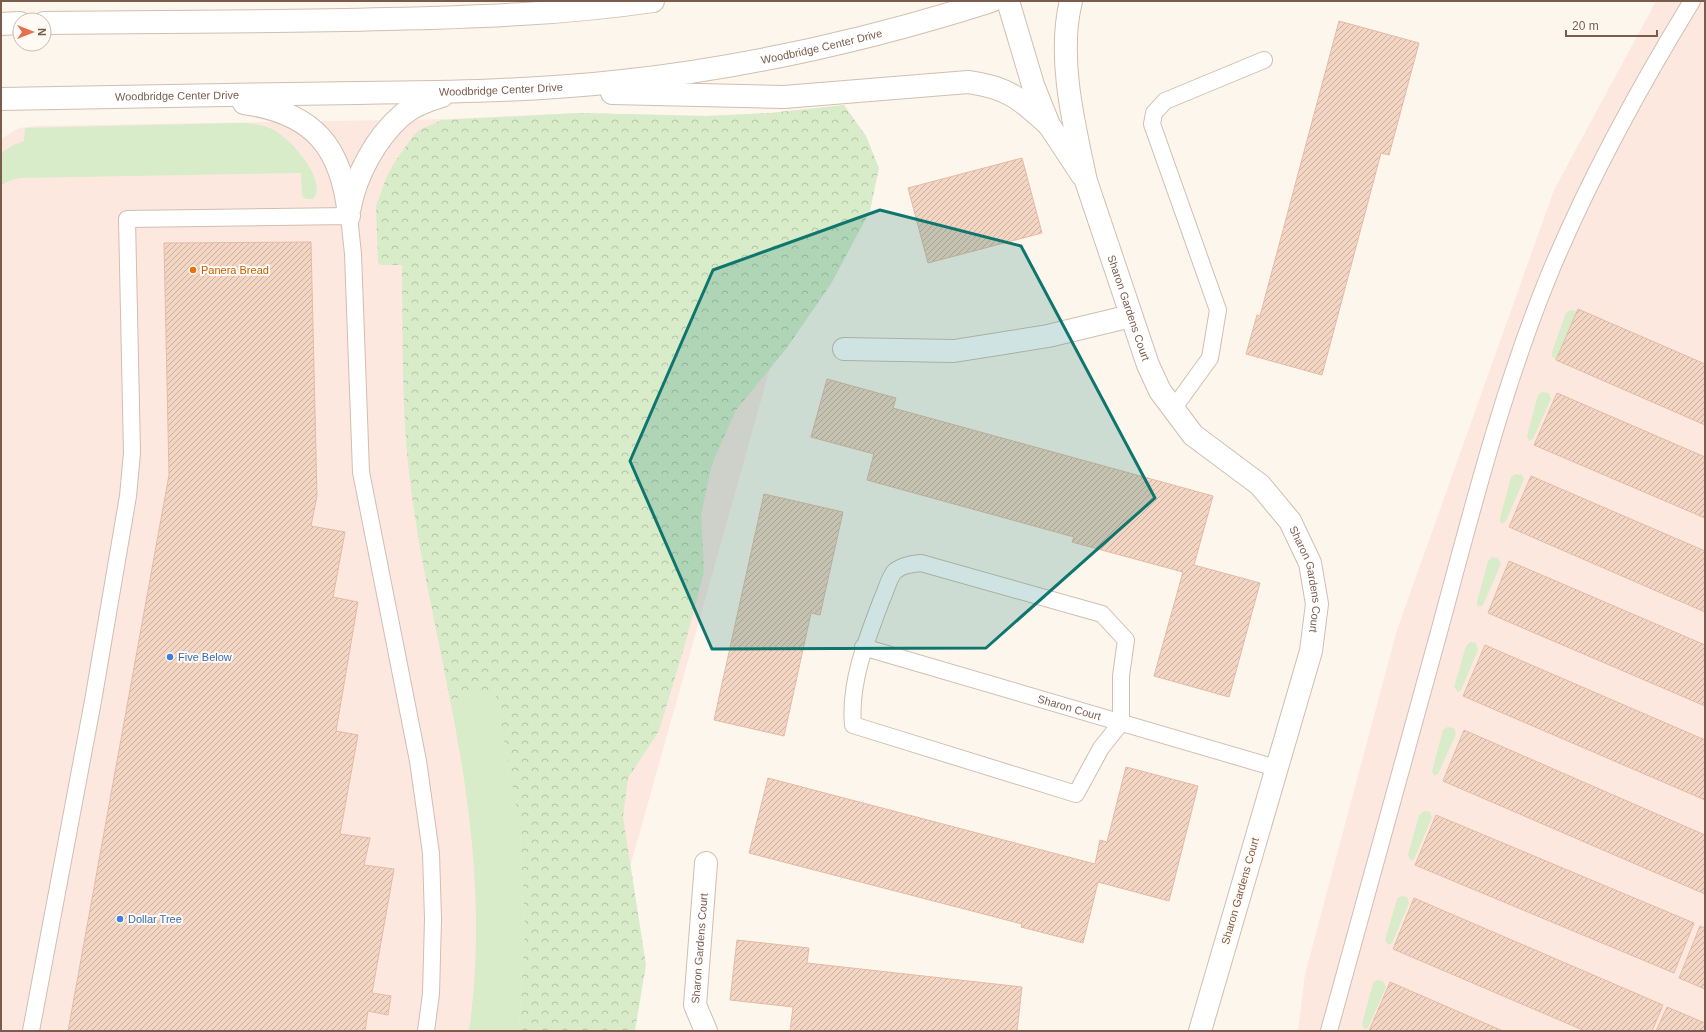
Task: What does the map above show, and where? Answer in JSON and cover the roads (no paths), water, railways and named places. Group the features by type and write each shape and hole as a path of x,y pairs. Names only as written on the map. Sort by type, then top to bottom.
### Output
{"street":[{"path":"52,23 327,21 475,17 580,9 653,1"},
{"name":"Woodbridge Center Drive","path":"1,99 511,90 622,81 728,66 886,31 991,1"},
{"name":"Sharon Gardens Court","path":"1008,1 1033,86 1049,125 1058,142 1086,181"},
{"name":"Sharon Gardens Court","path":"1071,1 1066,26 1067,65 1077,137 1086,181 1151,372 1160,391 1193,435 1260,485 1290,521 1310,563 1317,604 1311,651 1200,1031"},
{"path":"1,24 12,24"},
{"path":"511,90 759,98 810,96 968,82 992,86 1004,90 1028,106 1049,125"},
{"path":"349,216 355,187 361,173 389,128 401,116 416,106 459,91"},
{"path":"179,96 255,105 271,109 299,120 312,128 321,138 335,159 344,186 349,216"},
{"path":"844,349 954,351 1048,336 1131,316"},
{"name":"Sharon Gardens Court","path":"706,863 694,1005 706,1031"}],"lane":[{"path":"1329,1031 1491,441 1527,331 1560,251 1608,148 1634,98 1692,1"},
{"path":"1173,409 1210,358 1218,310 1152,124 1154,113 1166,101 1264,60"},
{"path":"31,1031 93,701 128,496 132,453 127,219 349,216 353,254 361,472 418,761 431,853 433,927 431,994 426,1031"},
{"path":"921,563 1102,614 1126,640 1121,676 1121,722 1101,748 1076,794 852,725 852,711 863,647 895,572 907,565 921,563"},
{"name":"Sharon Court","path":"863,647 1276,768"}],"place":[{"name":"Panera Bread","path":"193,270"},
{"name":"Five Below","path":"170,657"},
{"name":"Dollar Tree","path":"120,919"}]}
